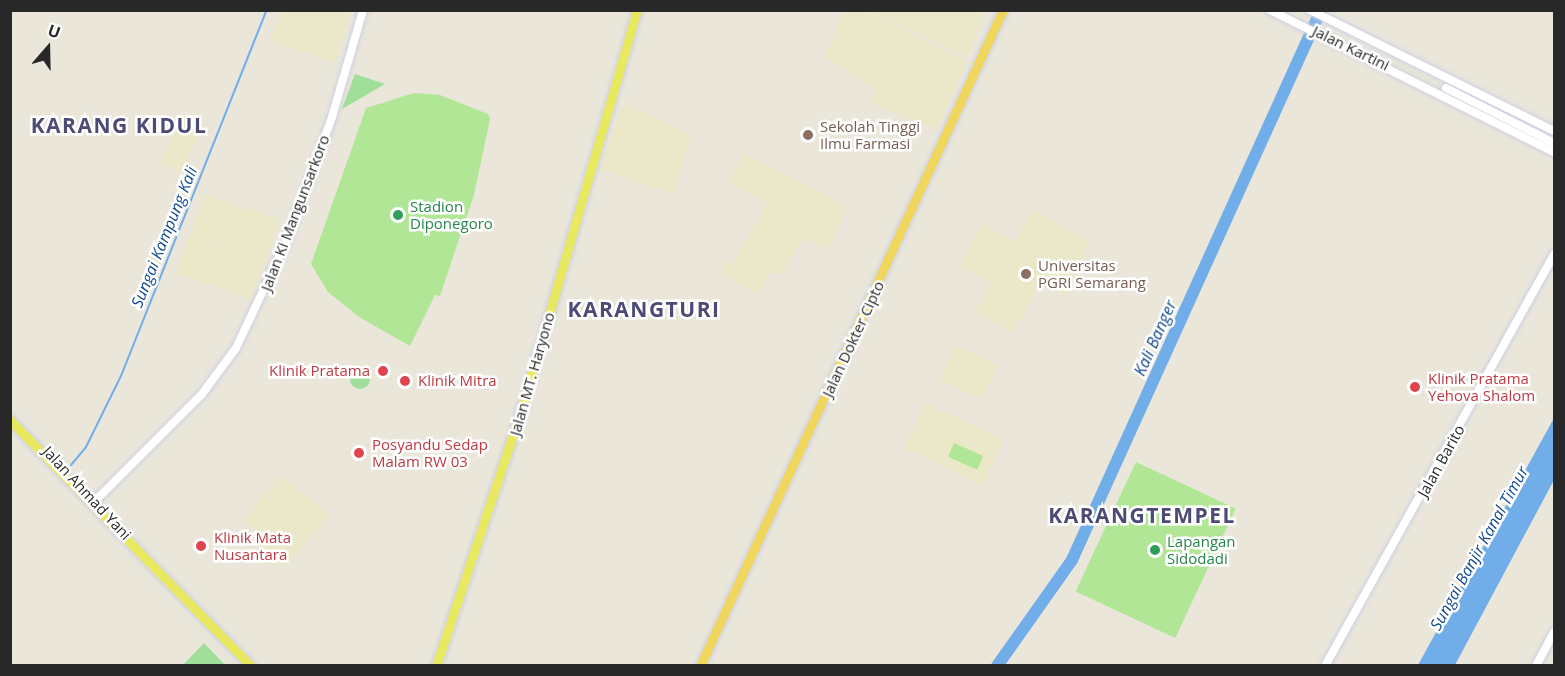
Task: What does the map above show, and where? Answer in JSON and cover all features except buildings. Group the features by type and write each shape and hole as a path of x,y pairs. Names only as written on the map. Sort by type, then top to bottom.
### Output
{"highway":[{"name":"Jalan Dokter Cipto","path":"699,666 1003,10"}],"main road":[{"name":"Jalan Ki Mangunsarkoro","path":"93,504 202,394 236,348 288,238 332,117 363,10"},
{"name":"Jalan MT. Haryono","path":"436,666 519,418 637,10"},
{"name":"Jalan Kartini","path":"1270,10 1431,88 1554,152"},
{"name":"Jalan Kartini","path":"1311,11 1554,131"},
{"path":"1438,75 1445,87"},
{"path":"1431,88 1445,87 1554,143"},
{"name":"Jalan Ahmad Yani","path":"10,412 101,513 251,666"},
{"name":"Jalan Ahmad Yani","path":"10,420 93,504"}],"street":[{"name":"Jalan Barito","path":"1325,666 1554,254"},
{"path":"1536,666 1554,632"}],"shaded area":[{"path":"864,10 967,62 936,130 869,102 878,91 825,56 844,11"},
{"path":"282,11 351,11 335,62 269,42"},
{"path":"867,11 984,11 968,57"},
{"path":"624,103 691,135 674,195 599,170"},
{"path":"183,114 204,124 181,173 160,163"},
{"path":"744,153 848,207 828,250 803,237 783,273 769,274 758,294 720,272 726,262 733,264 767,203 728,181"},
{"path":"204,194 280,219 251,300 175,273 190,236 261,262 191,235"},
{"name":"Universitas PGRI Semarang","path":"1033,210 1090,241 1082,256 1086,258 1065,296 1040,283 1013,333 975,312 991,282 960,266 982,224 1014,241"},
{"path":"955,345 998,365 982,399 939,379"},
{"path":"925,403 1004,440 983,485 904,448"},
{"path":"281,475 329,515 285,567 279,562 274,567 256,552 267,539 243,520"}],"green space":[{"path":"355,74 385,84 342,109"},
{"name":"Stadion Diponegoro","path":"414,93 440,95 488,114 490,119 474,195 440,296 435,295 410,346 359,317 328,292 311,264 366,108"},
{"path":"360,369 367,372 370,379 367,386 360,389 353,386 350,379 353,372"},
{"path":"954,443 983,456 977,470 948,457"},
{"name":"Lapangan Sidodadi","path":"1136,462 1236,508 1175,638 1076,592"},
{"path":"204,643 225,665 183,665"}],"water":[{"path":"1554,418 1554,480 1455,665 1418,665"}],"waterway":[{"name":"Sungai Kampung Kali","path":"71,465 86,447 121,376 267,10"},
{"name":"Kali Banger","path":"997,666 1072,560 1321,10"}],"place":[{"name":"Sekolah Tinggi Ilmu Farmasi","path":"808,135"},
{"name":"Stadion Diponegoro","path":"398,215"},
{"name":"Universitas PGRI Semarang","path":"1026,274"},
{"name":"Klinik Pratama","path":"383,371"},
{"name":"Klinik Mitra","path":"405,381"},
{"name":"Klinik Pratama Yehova Shalom","path":"1415,387"},
{"name":"Posyandu Sedap Malam RW 03","path":"359,453"},
{"name":"Klinik Mata Nusantara","path":"201,546"},
{"name":"Lapangan Sidodadi","path":"1155,550"}],"district":[{"name":"KARANG KIDUL","path":"119,125"},
{"name":"KARANGTURI","path":"644,309"},
{"name":"KARANGTEMPEL","path":"1142,515"}],"water label":[{"name":"Sungai Banjir Kanal Timur","path":"1479,548"}]}
